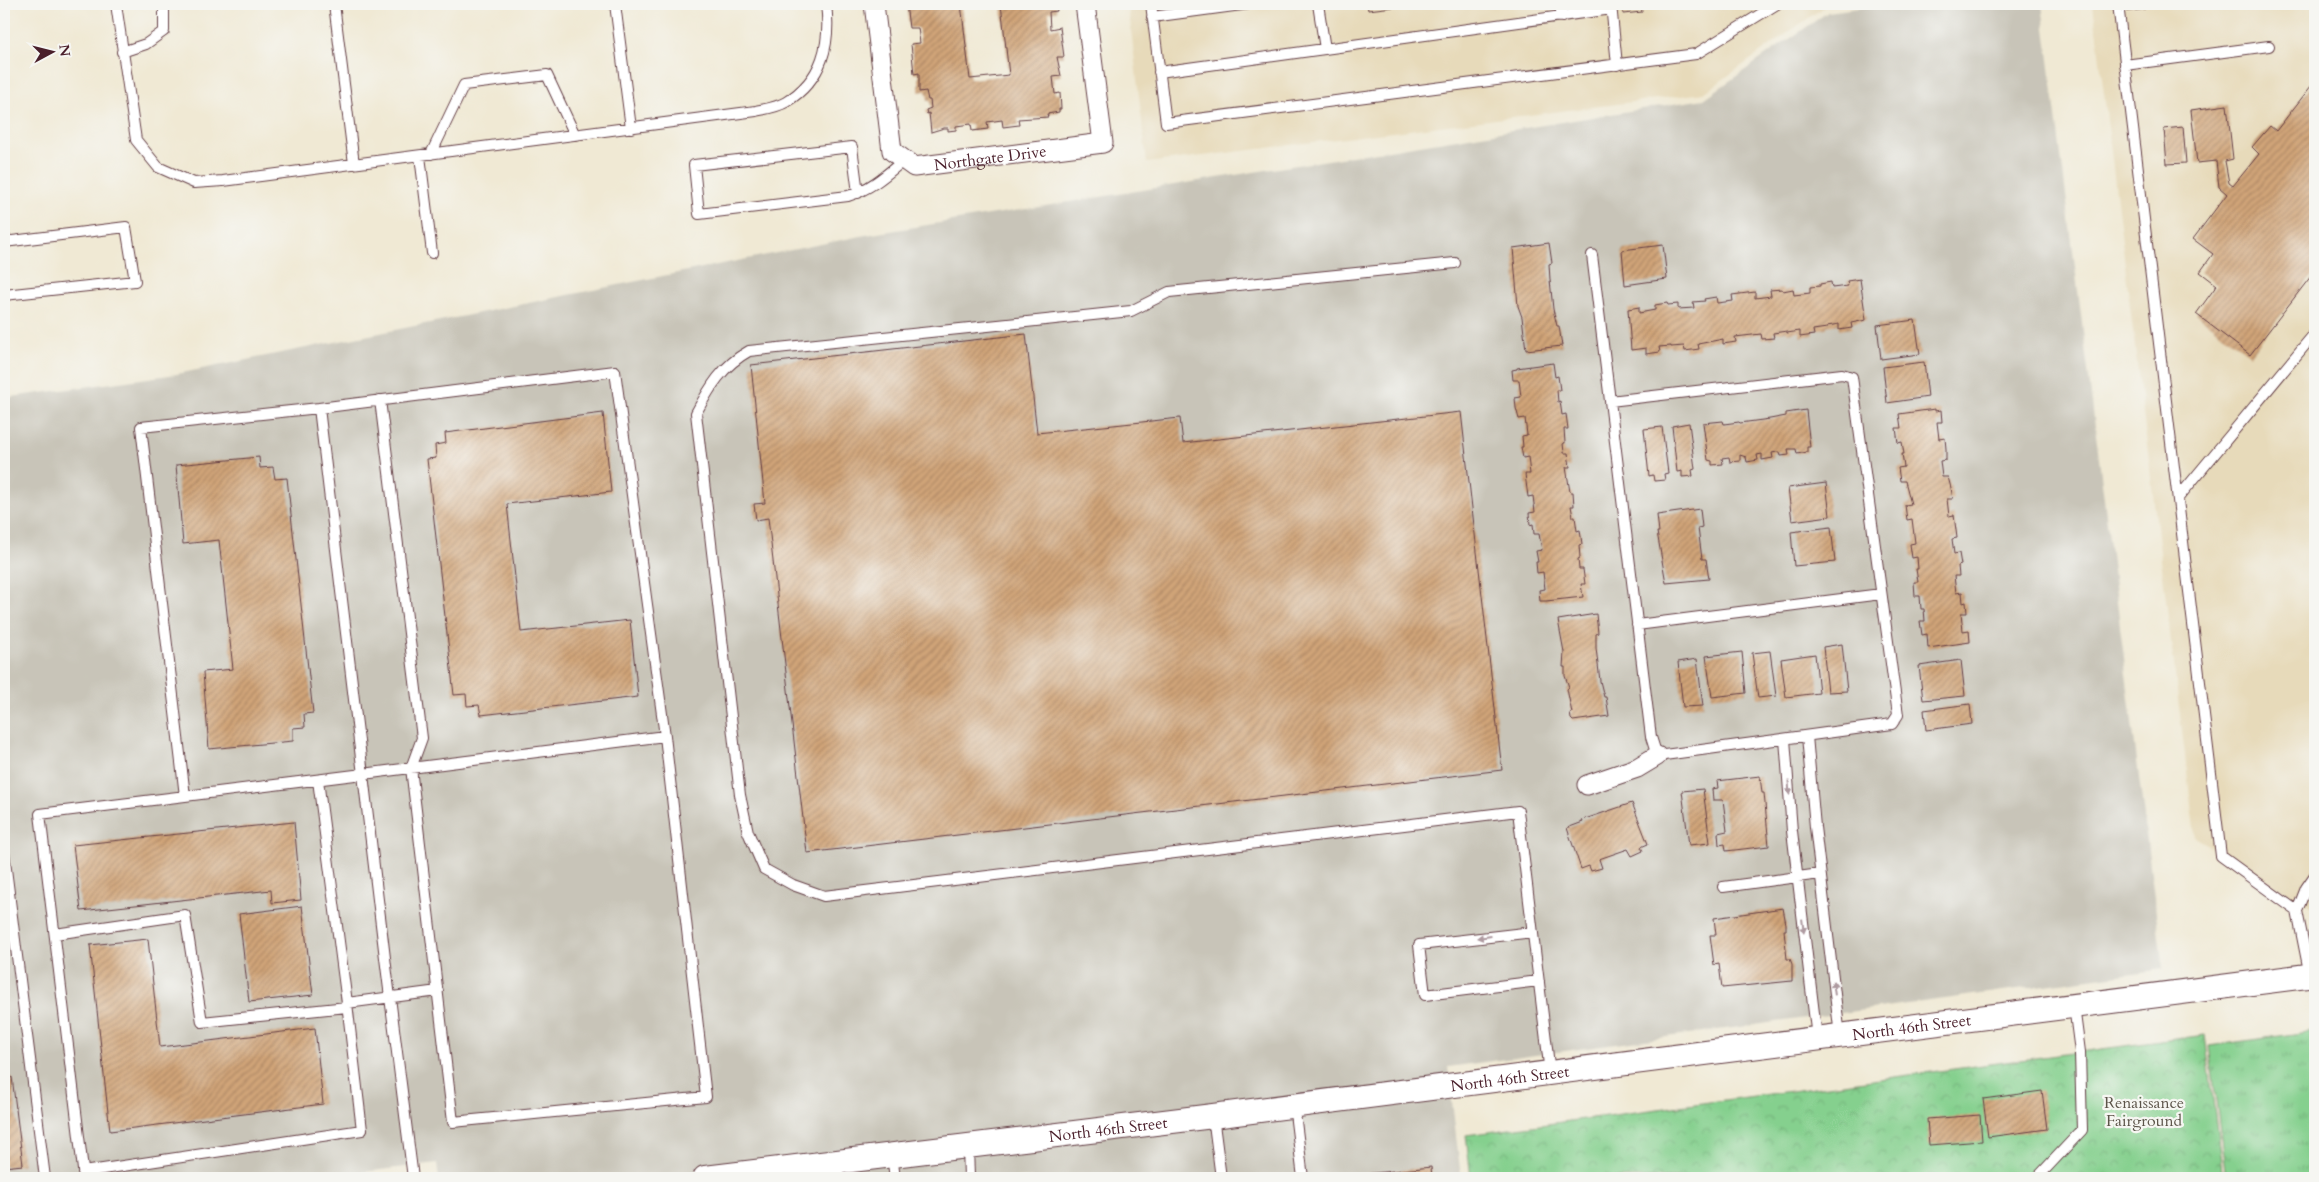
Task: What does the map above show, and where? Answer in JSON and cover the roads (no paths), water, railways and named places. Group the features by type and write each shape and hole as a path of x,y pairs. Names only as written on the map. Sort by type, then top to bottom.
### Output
{"street":[{"path":"874,4 892,152 904,160"},
{"name":"Northgate Drive","path":"904,160 914,167 1103,143 1085,4"},
{"path":"1587,785 1637,768 1657,756"},
{"name":"North 46th Street","path":"705,1178 893,1167 968,1146 1550,1074 2312,976"}],"lane":[{"path":"116,4 136,140 158,167 194,183 420,156 756,111 784,103 805,88 816,72 826,50 829,26 826,4"},
{"path":"122,52 146,44 164,31 164,4"},
{"path":"334,4 354,164"},
{"path":"616,4 631,128"},
{"path":"1151,4 1166,123 1696,54 1777,4"},
{"path":"1152,17 1249,4"},
{"path":"1318,4 1324,49"},
{"path":"1560,4 1562,17"},
{"path":"2142,4 2118,5 2221,856 2297,911"},
{"path":"1159,72 1562,17 1612,6 1617,65"},
{"path":"2125,65 2269,46"},
{"path":"431,154 464,85 547,74 575,135"},
{"path":"858,193 852,147 694,165 699,214 858,193 875,185 904,160"},
{"path":"420,156 432,253"},
{"path":"4,242 126,227 135,281 4,295"},
{"path":"1592,256 1651,737 1657,756 1892,724 1898,715 1852,377 1842,374 1610,401"},
{"path":"1455,263 1168,292 1131,311 749,351 732,360 706,395 696,413 740,795 748,832 764,869 793,885 824,896 1518,811 1550,1074"},
{"path":"2178,498 2315,333"},
{"path":"184,796 141,427 319,408 380,400 615,371 665,736 706,1097 453,1122 411,768 422,738 380,400"},
{"path":"319,408 413,1178"},
{"path":"1637,625 1881,594"},
{"path":"318,780 362,1130 84,1175 40,814 665,736"},
{"path":"1807,736 1820,874 1840,1036"},
{"path":"1785,739 1797,877 1817,1039"},
{"path":"4,853 45,1178"},
{"path":"1723,887 1820,874"},
{"path":"2312,976 2297,911 2306,888 2315,875"},
{"path":"55,934 185,915 202,1022 347,1005 438,991"},
{"path":"1533,932 1419,945 1422,975 1425,995 1539,981"},
{"path":"2037,1178 2082,1130 2080,1052 2074,1006"},
{"path":"1294,1105 1303,1178"},
{"path":"1213,1116 1220,1178"},
{"path":"968,1146 970,1178"}],"park label":[{"name":"Renaissance Fairground","path":"2144,1111"}]}
